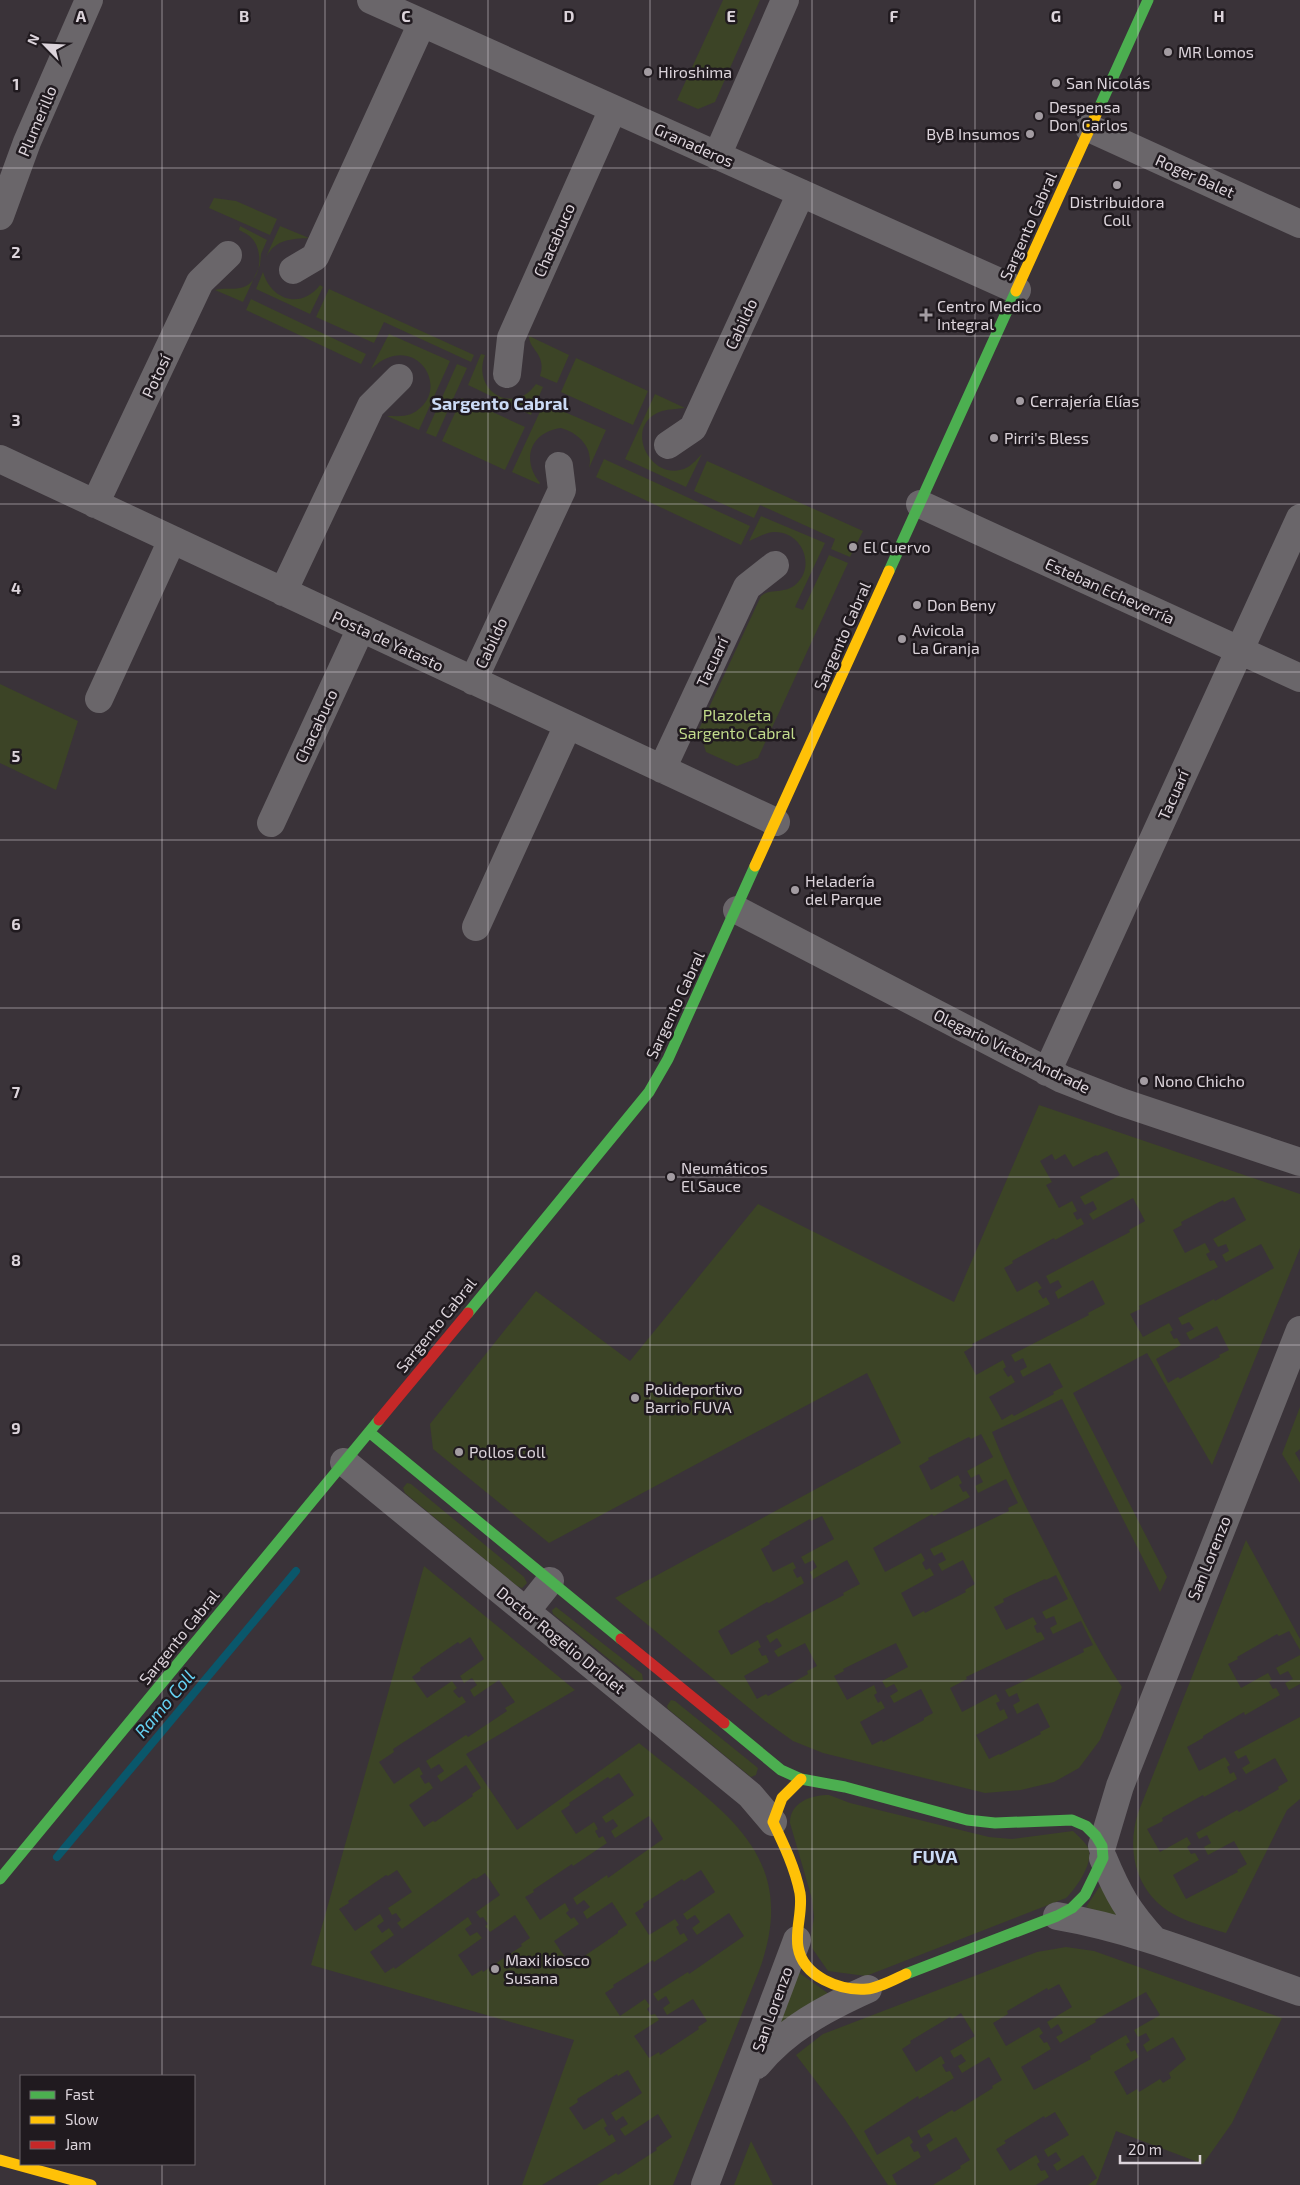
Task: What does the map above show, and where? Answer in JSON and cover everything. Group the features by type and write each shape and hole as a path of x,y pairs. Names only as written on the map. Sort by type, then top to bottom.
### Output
{"main road":[{"name":"Sargento Cabral","path":"0,1879 649,1092 668,1059 737,910 1148,0"},
{"path":"369,1432 781,1770 801,1779 845,1787 967,1820 995,1823 1072,1820 1086,1826 1096,1836 1102,1852 1085,1895 1072,1908 1058,1916 868,1989 836,1986 825,1980 803,1959 797,1940 800,1895 789,1856 774,1822 776,1810 782,1798 801,1779"},
{"path":"0,2160 91,2185"}],"street":[{"name":"Plumerillo","path":"0,216 27,142 89,0"},
{"name":"Granaderos","path":"371,0 1017,290"},
{"path":"717,156 785,0"},
{"path":"293,270 315,257 422,23"},
{"name":"Chacabuco","path":"507,374 510,338 613,109"},
{"name":"Roger Balet","path":"1089,128 1300,224"},
{"name":"Cabildo","path":"668,445 693,428 801,193"},
{"name":"Potosí","path":"95,504 200,282 228,256"},
{"path":"283,592 371,406 399,378"},
{"name":"Posta de Yatasto","path":"0,460 776,822"},
{"name":"Cabildo","path":"473,681 562,490 559,466"},
{"name":"Esteban Echeverría","path":"920,504 1300,678"},
{"name":"Tacuarí","path":"1047,1072 1300,518"},
{"path":"99,699 172,540"},
{"name":"Tacuarí","path":"662,769 747,587 775,565"},
{"name":"Chacabuco","path":"271,823 361,628"},
{"path":"476,927 568,725"},
{"name":"Olegario Victor Andrade","path":"737,910 1047,1072 1105,1096 1300,1162"},
{"name":"San Lorenzo","path":"1102,1852 1120,1786 1300,1330"},
{"name":"Doctor Rogelio Driolet","path":"344,1462 750,1795 774,1822"},
{"path":"526,1611 550,1581"},
{"name":"San Lorenzo","path":"1072,1820 1101,1807 1120,1786"},
{"path":"1102,1852 1133,1918 1154,1941"},
{"path":"1058,1916 1077,1919 1154,1941 1300,1992"},
{"name":"San Lorenzo","path":"704,2185 797,1940"},
{"name":"San Lorenzo","path":"746,2078 778,2041 797,2026 839,2002 868,1989"}],"green space":[{"path":"723,0 760,0 715,102 698,109 677,100"},
{"path":"214,198 236,201 277,219 270,235 209,208"},
{"path":"240,226 267,240 261,254 258,269 259,252 257,246 251,237 239,230"},
{"path":"280,226 309,238 279,243 266,257"},
{"path":"263,272 267,282 273,289 287,298 296,299 304,297 312,293 320,285 323,287 310,314 256,289"},
{"path":"254,279 243,302 215,290 235,289 246,286"},
{"path":"329,289 474,355 471,362 384,322 374,343 316,317"},
{"path":"251,299 366,354 361,364 246,310"},
{"path":"389,334 450,361 419,430 387,416 408,415 424,404 430,392 430,379 424,368 415,359 402,355 387,358 371,369"},
{"path":"529,336 569,355 557,383 540,376 542,369 540,357 532,345"},
{"path":"481,354 485,355 482,368 484,379 489,388 497,395 517,398 527,393 536,384 543,387 531,415 468,385"},
{"path":"576,358 648,391 633,425 561,392"},
{"path":"457,364 467,368 436,437 426,433"},
{"path":"655,394 685,408 662,411 650,418 643,428 642,440 646,451 653,461 663,468 675,471 688,467 702,454 686,487 625,459"},
{"path":"462,398 525,427 505,470 442,441"},
{"path":"544,403 606,430 589,468 590,461 587,448 584,442 574,434 561,428 542,435 532,448 530,457 534,474 539,484 512,472"},
{"path":"604,459 750,526 741,545 596,477"},
{"path":"707,461 863,531 850,557 831,549 835,539 760,505 754,518 694,491"},
{"name":"Plazoleta Sargento Cabral","path":"761,516 825,543 795,607 803,610 829,555 848,563 758,758 737,766 706,752 699,729 761,596 765,593 784,590 794,586 804,573 806,565 805,557 798,542 783,533 768,533 749,541"},
{"path":"0,684 78,721 56,790 0,763"},
{"path":"1039,1105 1300,1194 1300,1248 1212,1465 1147,1353 1073,1393 1167,1577 1160,1592 1062,1399 992,1432 1014,1483 1079,1612 1122,1687 1100,1740 1079,1768 1054,1782 1021,1790 985,1793 823,1753 793,1741 765,1721 615,1598 901,1443 867,1373 549,1543 433,1449 430,1424 536,1291 630,1361 758,1204 954,1302","holes":["1107,1151 1120,1175 1080,1197 1085,1205 1093,1201 1097,1209 1089,1214 1093,1220 1133,1198 1145,1221 1129,1230 1130,1232 1046,1276 1050,1284 1058,1280 1062,1287 1055,1292 1058,1299 1093,1280 1105,1304 1088,1313 1089,1315 1011,1355 1015,1362 1023,1358 1027,1367 1020,1371 1023,1377 1050,1363 1063,1387 1014,1416 1012,1414 1002,1420 989,1397 1015,1382 1011,1375 1008,1377 1003,1369 1006,1367 1003,1360 976,1375 964,1352 973,1346 972,1344 1050,1304 1046,1297 1043,1299 1038,1291 1042,1288 1037,1281 1017,1292 1004,1268 1013,1263 1012,1261 1084,1224 1081,1218 1077,1220 1073,1213 1077,1211 1072,1201 1059,1208 1046,1185 1052,1182 1040,1161 1052,1154 1055,1160 1065,1154 1073,1167","1234,1197 1246,1220 1213,1239 1218,1247 1226,1244 1229,1251 1222,1255 1226,1262 1261,1244 1274,1268 1215,1301 1214,1299 1178,1318 1182,1325 1189,1322 1194,1329 1186,1333 1190,1340 1217,1326 1229,1350 1180,1379 1178,1377 1168,1383 1156,1359 1181,1345 1170,1332 1173,1330 1169,1323 1143,1337 1130,1314 1140,1309 1139,1306 1218,1267 1214,1260 1210,1261 1206,1254 1210,1252 1205,1243 1185,1253 1173,1230 1182,1225 1181,1222 1223,1200 1224,1202","981,1434 993,1457 967,1471 971,1478 979,1474 983,1482 975,1486 978,1493 1006,1479 1018,1503 1008,1508 1009,1511 930,1549 934,1556 942,1552 946,1560 938,1564 942,1571 963,1560 975,1584 965,1590 966,1592 925,1613 924,1611 913,1617 901,1593 934,1575 930,1568 926,1570 922,1563 925,1560 921,1553 885,1572 873,1548 932,1514 934,1516 970,1497 966,1491 963,1492 959,1485 962,1483 958,1475 931,1490 919,1466 929,1460 928,1458 969,1437 971,1439","822,1516 834,1539 801,1557 805,1564 813,1560 817,1567 810,1572 813,1579 847,1560 860,1584 843,1593 844,1595 766,1636 770,1643 777,1638 782,1646 774,1651 778,1657 805,1643 817,1666 807,1671 808,1674 768,1696 766,1694 757,1699 744,1676 769,1662 766,1655 762,1656 758,1649 761,1647 758,1640 731,1655 718,1631 804,1583 801,1576 797,1578 793,1570 796,1568 793,1562 773,1572 761,1549 770,1544 769,1542 810,1519 811,1521","1056,1575 1068,1599 1042,1612 1046,1619 1054,1616 1057,1624 1050,1628 1053,1634 1081,1621 1093,1645 1083,1649 1084,1652 1005,1690 1009,1697 1017,1693 1020,1701 1013,1705 1017,1714 1038,1703 1050,1727 1040,1732 1041,1734 989,1759 976,1735 1008,1718 1004,1709 1000,1711 996,1703 1000,1701 996,1694 962,1712 950,1688 967,1679 966,1677 1045,1639 1041,1632 1037,1633 1034,1626 1037,1624 1033,1617 1006,1630 994,1607 1004,1602 1003,1599","896,1643 908,1667 882,1681 886,1688 894,1684 898,1691 890,1696 894,1703 921,1689 933,1713 924,1718 924,1720 883,1742 882,1740 872,1745 860,1722 885,1708 881,1701 878,1703 874,1695 877,1693 874,1685 847,1700 834,1676 844,1671 843,1669"]},
{"path":"1300,1407 1300,1449 1295,1453 1300,1462 1300,1483 1282,1454"},
{"path":"407,1483 411,1484 524,1577 527,1583 522,1588 517,1586 405,1493 403,1488"},
{"path":"1246,1540 1300,1639 1300,1650 1289,1631 1279,1636 1277,1634 1228,1664 1241,1688 1268,1673 1272,1680 1269,1682 1280,1695 1245,1715 1244,1712 1187,1747 1199,1771 1225,1757 1230,1765 1227,1767 1230,1774 1234,1772 1237,1779 1204,1797 1203,1795 1162,1818 1163,1821 1147,1829 1160,1852 1187,1837 1191,1844 1187,1847 1191,1854 1195,1853 1199,1860 1173,1875 1186,1899 1238,1872 1237,1870 1247,1864 1234,1841 1208,1855 1204,1847 1211,1843 1207,1835 1199,1839 1196,1833 1237,1810 1239,1812 1279,1789 1278,1787 1288,1781 1275,1758 1246,1774 1242,1768 1250,1763 1246,1755 1238,1759 1234,1752 1300,1717 1300,1799 1287,1810 1226,1933 1179,1917 1165,1909 1153,1898 1138,1873 1134,1859 1133,1844 1134,1828 1138,1813"},
{"path":"424,1566 575,1690 466,1754 517,1830 639,1743 698,1790 724,1813 746,1837 761,1864 770,1894 770,1930 759,1971 673,2185 597,2185 616,2173 618,2175 657,2150 656,2148 672,2137 658,2114 625,2136 620,2129 628,2124 623,2116 616,2121 611,2113 642,2093 628,2070 618,2076 617,2074 577,2099 578,2102 569,2108 584,2130 603,2118 607,2126 604,2128 609,2136 612,2134 616,2141 542,2185 522,2185 574,2040 311,1965","holes":["470,1637 484,1659 460,1676 464,1683 472,1678 477,1685 470,1690 474,1697 499,1680 515,1702 505,1708 507,1711 468,1737 466,1735 426,1761 431,1769 439,1764 444,1771 437,1776 441,1782 466,1765 481,1788 472,1794 473,1796 435,1822 433,1821 424,1827 409,1805 433,1788 429,1782 425,1784 420,1776 423,1774 419,1767 394,1784 379,1762 394,1752 393,1749 466,1702 462,1696 459,1698 453,1691 457,1688 452,1681 427,1698 412,1677 421,1670 420,1668 458,1642 460,1644","619,1773 634,1795 602,1817 606,1823 613,1819 618,1826 611,1831 615,1838 649,1816 663,1839 608,1878 607,1875 573,1898 577,1905 584,1900 590,1907 583,1912 587,1919 612,1902 627,1925 580,1959 579,1956 569,1963 554,1941 579,1924 574,1917 571,1919 566,1913 569,1910 565,1903 540,1920 525,1897 572,1864 573,1866 607,1843 603,1836 599,1838 595,1831 598,1829 594,1822 576,1834 561,1811 570,1805 569,1803 608,1777 610,1779","397,1870 412,1892 388,1908 392,1915 396,1913 401,1920 397,1923 402,1929 474,1878 476,1879 485,1873 500,1895 476,1912 488,1924 485,1926 490,1932 515,1915 530,1938 521,1944 522,1946 483,1972 482,1970 472,1976 458,1955 482,1938 477,1932 470,1936 465,1929 472,1924 468,1917 395,1969 394,1967 385,1973 370,1952 394,1935 389,1928 382,1933 377,1926 384,1921 380,1914 355,1931 339,1909 386,1875 388,1876","701,1870 715,1892 683,1914 687,1920 695,1915 700,1922 692,1928 697,1935 729,1913 744,1936 689,1974 688,1972 653,1994 658,2001 666,1996 670,2003 663,2008 667,2015 693,1999 707,2021 698,2027 699,2029 660,2055 659,2052 649,2058 634,2036 659,2020 655,2014 651,2015 647,2009 650,2006 645,1999 620,2016 605,1993 614,1987 613,1985 688,1940 684,1933 680,1935 676,1927 679,1925 675,1919 649,1935 635,1913 644,1907 643,1904 682,1879 684,1881"]},
{"path":"556,1607 642,1674 643,1680 639,1682 635,1680 553,1614 552,1610"},
{"path":"1300,1655 1300,1684 1289,1690 1285,1683 1293,1679 1288,1671 1280,1675 1276,1668"},
{"path":"671,1700 675,1701 758,1768 756,1775 751,1777 668,1709 667,1706"},
{"path":"829,1795 850,1803 989,1837 1012,1839 1073,1831 1087,1846 1089,1859 1084,1874 1066,1898 866,1976 828,1971 812,1948 811,1936 814,1917 812,1899 790,1823 794,1810 803,1801 815,1796"},
{"path":"1100,1886 1125,1920 1086,1907"},
{"path":"1066,1947 1094,1951 1282,2018 1232,2123 1203,2164 1116,2131 1096,2185 1088,2185 1097,2178 1083,2155 1057,2171 1053,2165 1061,2160 1056,2152 1048,2157 1044,2150 1069,2135 1055,2112 1045,2118 1044,2116 1004,2141 1006,2143 996,2149 1010,2171 1036,2155 1040,2162 1037,2164 1041,2171 1045,2170 1049,2177 1036,2185 933,2185 961,2168 960,2166 970,2160 956,2137 930,2152 926,2145 933,2140 929,2133 921,2138 917,2131 952,2110 954,2112 993,2088 992,2086 1002,2080 989,2057 962,2073 958,2066 966,2061 961,2054 954,2058 950,2051 975,2036 961,2013 952,2019 950,2017 910,2041 911,2043 902,2049 916,2072 941,2056 945,2063 942,2065 946,2072 950,2071 954,2078 919,2099 918,2096 864,2131 877,2155 909,2136 913,2142 910,2145 914,2152 918,2151 921,2157 892,2175 897,2185 888,2185 844,2118 796,2055 823,2034 1037,1952","holes":["1059,1984 1072,2007 1047,2022 1051,2029 1058,2024 1063,2033 1056,2037 1060,2043 1096,2022 1095,2020 1146,1992 1160,2015 1134,2030 1138,2037 1146,2033 1150,2040 1143,2045 1147,2052 1173,2037 1186,2059 1169,2073 1171,2078 1163,2083 1160,2079 1139,2092 1137,2089 1127,2095 1114,2072 1139,2057 1135,2050 1131,2052 1126,2044 1130,2042 1126,2035 1090,2056 1091,2059 1034,2090 1021,2067 1051,2049 1047,2042 1044,2043 1039,2036 1043,2033 1039,2027 1006,2046 993,2023 1008,2014 1007,2011 1047,1988 1048,1990"]},
{"path":"794,1969 829,1994 777,2033"},
{"path":"751,2141 773,2185 734,2185"}],"waterway":[{"name":"Ramo Coll","path":"57,1857 296,1571"}],"traffic: fast":[{"path":"1099,108 1148,0"},
{"path":"889,571 1016,291"},
{"path":"468,1313 649,1092 668,1059 755,866"},
{"path":"0,1879 379,1420"},
{"path":"369,1432 621,1639"},
{"path":"724,1723 781,1770 801,1779 845,1787 967,1820 995,1823 1072,1820 1086,1826 1096,1836 1102,1846 1103,1858 1085,1895 1072,1908 1057,1916 906,1974"}],"traffic: slow":[{"path":"1016,291 1099,108"},
{"path":"755,866 889,571"},
{"path":"801,1779 782,1798 773,1822 792,1866 800,1893 801,1906 797,1940 801,1957 815,1974 824,1980 846,1988 872,1988 906,1974"},
{"path":"0,2160 91,2185"}],"traffic: jam":[{"path":"379,1420 468,1313"},
{"path":"621,1639 724,1723"}],"place":[{"name":"MR Lomos","path":"1168,52"},
{"name":"Hiroshima","path":"648,72"},
{"name":"San Nicolás","path":"1056,83"},
{"name":"Despensa Don Carlos","path":"1039,116"},
{"name":"ByB Insumos","path":"1030,134"},
{"name":"Distribuidora Coll","path":"1117,185"},
{"name":"Centro Medico Integral","path":"926,315"},
{"name":"Cerrajería Elías","path":"1020,401"},
{"name":"Pirri's Bless","path":"994,438"},
{"name":"El Cuervo","path":"853,547"},
{"name":"Don Beny","path":"917,605"},
{"name":"Avicola La Granja","path":"902,639"},
{"name":"Heladería del Parque","path":"795,890"},
{"name":"Nono Chicho","path":"1144,1081"},
{"name":"Neumáticos El Sauce","path":"671,1177"},
{"name":"Polideportivo Barrio FUVA","path":"635,1398"},
{"name":"Pollos Coll","path":"459,1452"},
{"name":"Maxi kiosco Susana","path":"495,1969"}],"district":[{"name":"Sargento Cabral","path":"500,404"},
{"name":"FUVA","path":"935,1857"}]}
